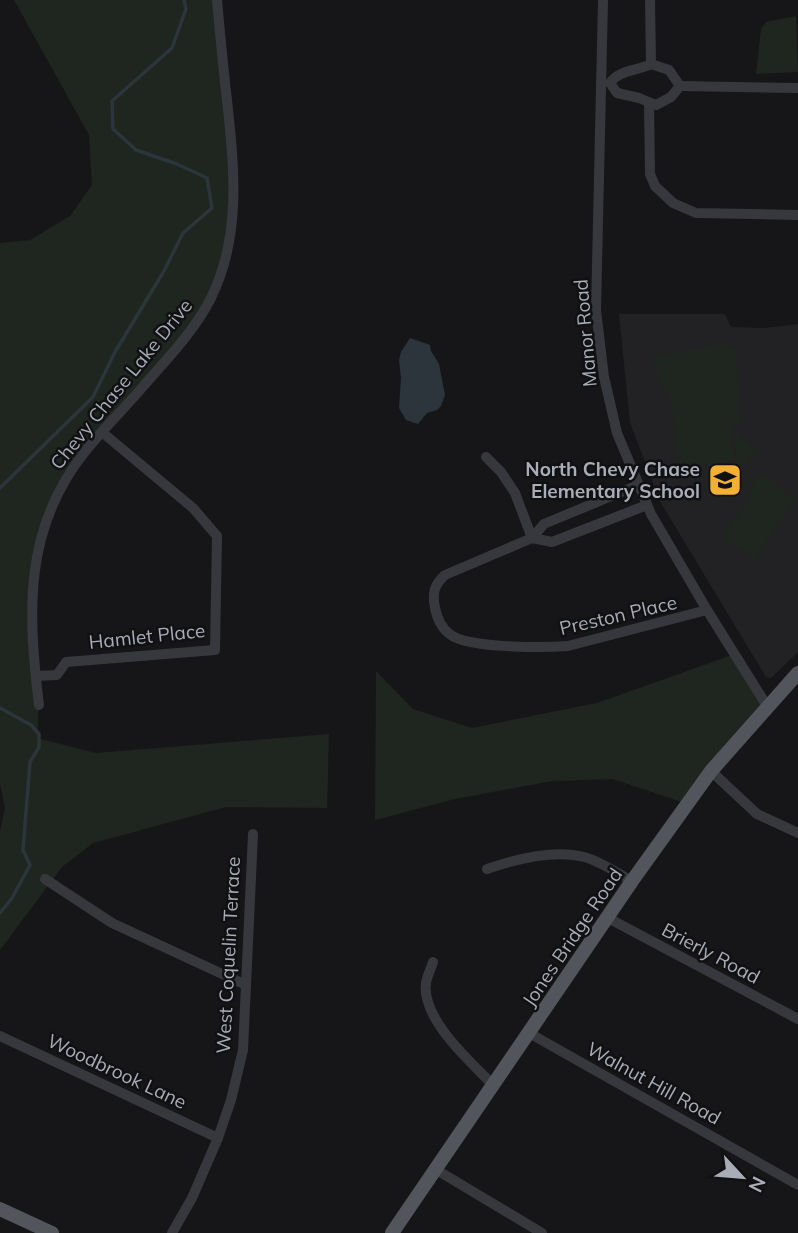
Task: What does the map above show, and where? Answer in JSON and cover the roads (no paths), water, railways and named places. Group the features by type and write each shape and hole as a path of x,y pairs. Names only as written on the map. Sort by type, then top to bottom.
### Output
{"main road":[{"name":"Jones Bridge Road","path":"392,1233 632,881 711,771 798,673"},
{"path":"0,1209 52,1233"}],"street":[{"name":"Chevy Chase Lake Drive","path":"39,705 30,620 33,571 49,512 64,482 84,453 186,337 211,298 226,254 234,204 234,166 217,0"},
{"name":"Manor Road","path":"603,0 606,83 596,310 606,389 617,433 646,505 707,610 768,706"},
{"path":"650,0 651,64"},
{"path":"651,64 669,70 680,86 671,97 656,105 617,93 606,83 621,73 651,64"},
{"path":"680,86 798,88"},
{"path":"649,103 650,174 655,186 673,203 696,213 798,215"},
{"name":"Hamlet Place","path":"36,676 57,676 66,662 215,650 217,536 193,508 103,432"},
{"path":"486,457 501,472 515,493 532,538"},
{"name":"Preston Place","path":"638,485 544,524 532,538 445,575 436,583 433,593 440,623 450,635 464,642 550,648 568,646 707,610"},
{"name":"Preston Place","path":"532,538 552,542 646,505"},
{"path":"711,771 757,814 798,833"},
{"name":"West Coquelin Terrace","path":"172,1233 191,1199 218,1138 231,1100 243,1050 253,834"},
{"path":"487,869 512,860 572,855 585,857 632,881"},
{"path":"45,879 112,923 246,985"},
{"name":"Brierly Road","path":"608,918 798,1019"},
{"path":"433,962 426,984 434,1016 451,1041 493,1085"},
{"name":"Walnut Hill Road","path":"530,1033 798,1185"},
{"name":"Woodbrook Lane","path":"0,1036 218,1138"},
{"path":"435,1169 542,1233"}],"waterway":[{"path":"0,488 93,397 115,352 164,271 183,233 212,208 207,178 136,150 113,129 112,101 172,48 186,9 184,0"},
{"path":"0,708 31,725 39,734 39,747 30,762 23,850 30,865 12,898 0,913"}],"place":[{"name":"North Chevy Chase Elementary School","path":"725,480"}]}
